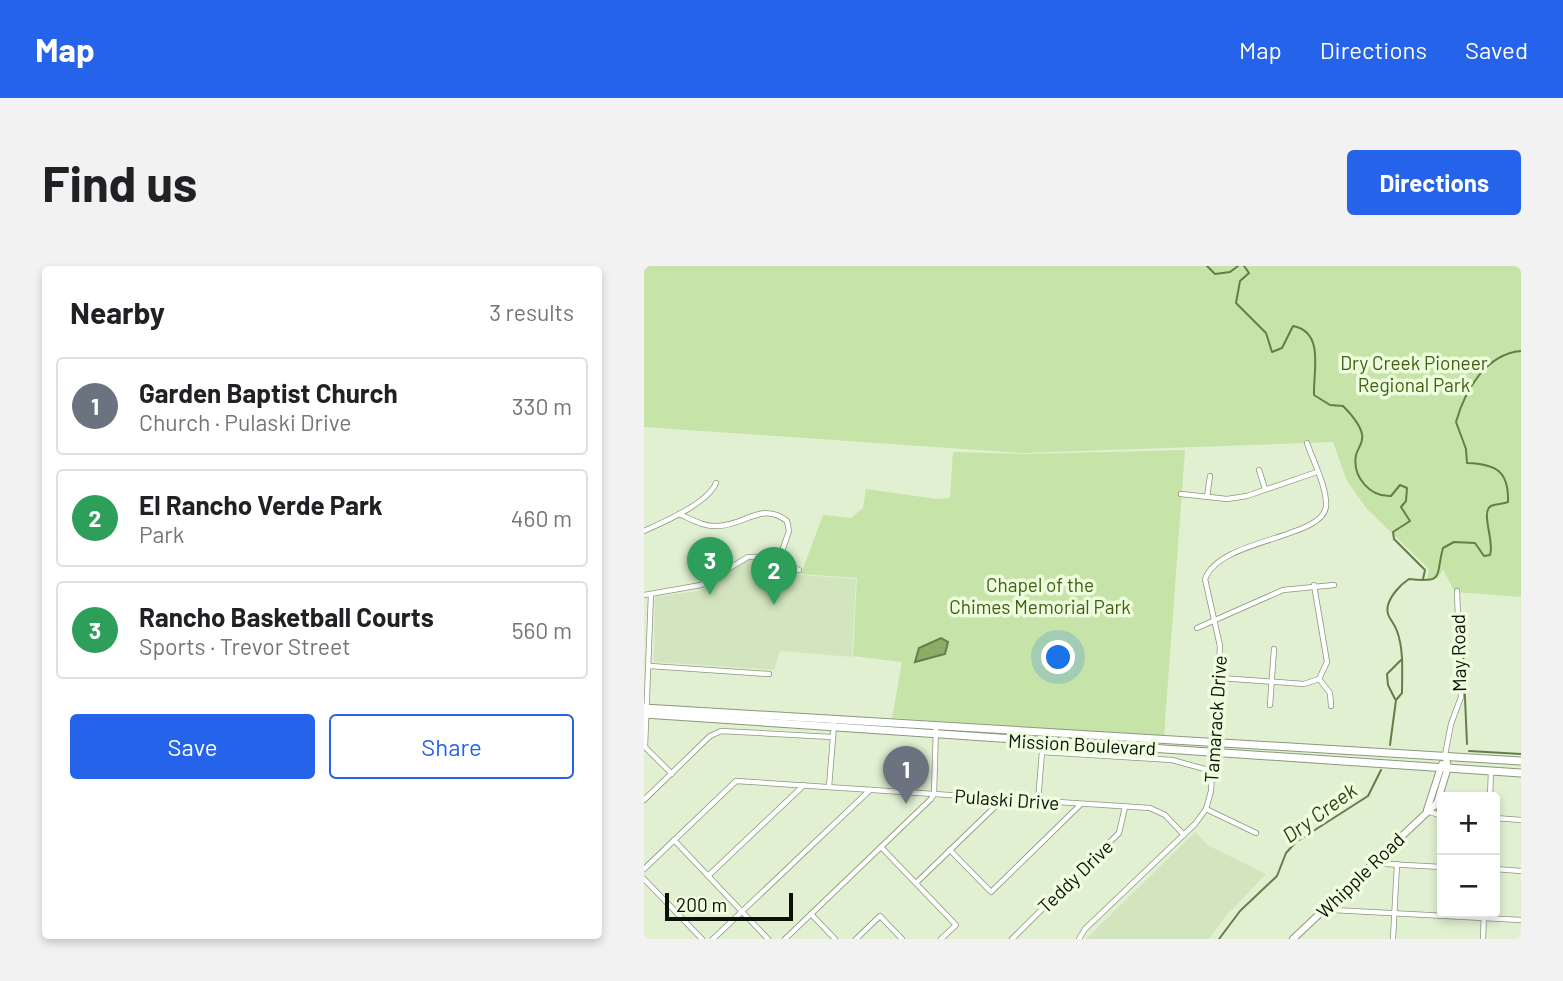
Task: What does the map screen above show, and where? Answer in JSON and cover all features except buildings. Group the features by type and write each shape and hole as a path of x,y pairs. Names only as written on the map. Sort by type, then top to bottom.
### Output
{"main road":[{"name":"Mission Boulevard","path":"646,711 1214,748 1521,773"},
{"name":"Mission Boulevard","path":"1214,748 1446,755 1521,761"},
{"name":"Whipple Road","path":"1439,792 1446,755"},
{"name":"Whipple Road","path":"1427,811 1445,767"},
{"name":"Whipple Road","path":"1293,939 1437,803"}],"street":[{"name":"Tamarack Drive","path":"1079,939 1085,929 1184,835 1206,809 1220,678 1220,646 1205,589 1208,572 1222,560 1260,541 1317,523 1326,504 1307,443"},
{"path":"1259,470 1265,489"},
{"path":"1181,494 1227,499 1317,472"},
{"path":"1207,497 1210,476"},
{"path":"644,531 679,514 712,492 716,483"},
{"path":"679,514 718,527 764,511 781,516 788,521 789,531 778,563"},
{"path":"644,595 701,585 748,557 799,570"},
{"path":"1220,678 1304,684 1319,679 1327,662 1314,585"},
{"path":"1196,628 1283,590 1334,585"},
{"name":"May Road","path":"1446,755 1451,723 1461,697 1457,591"},
{"path":"651,594 650,666 644,747 672,774"},
{"path":"1270,705 1274,649"},
{"path":"650,666 769,674"},
{"path":"1319,679 1331,693 1331,706"},
{"path":"829,787 835,723"},
{"path":"644,800 710,736 721,731 832,737"},
{"path":"785,939 934,794 937,731"},
{"path":"1038,802 1042,752 1172,760 1212,771"},
{"path":"1490,792 1491,770"},
{"name":"Pulaski Drive","path":"674,841 736,781 1150,808 1160,812 1184,835"},
{"path":"708,876 804,785"},
{"path":"713,939 870,789"},
{"path":"916,883 1003,799"},
{"path":"950,850 990,892 1081,805"},
{"name":"Teddy Drive","path":"1012,939 1119,834 1124,823 1125,807"},
{"path":"1206,809 1255,833"},
{"path":"1427,811 1437,814"},
{"path":"1500,818 1521,820"},
{"path":"644,869 674,841 768,939"},
{"path":"881,847 956,925 941,939"},
{"path":"1378,859 1386,864 1437,867"},
{"path":"1393,939 1397,864"},
{"path":"1500,869 1521,871"},
{"path":"644,879 702,939"},
{"path":"1327,907 1395,914 1437,914"},
{"path":"811,914 835,939"},
{"path":"856,939 880,916 902,939"},
{"path":"1500,917 1521,920"},
{"path":"1483,939 1484,918"}],"shaded area":[{"path":"751,558 801,575 856,579 852,657 780,651 774,670 654,662 655,597 699,591"},
{"path":"941,638 948,642 945,654 915,662 919,648"},
{"path":"1195,832 1209,846 1266,874 1225,917 1209,939 1086,939"}],"green space":[{"name":"Dry Creek Pioneer Regional Park","path":"644,266 1521,266 1521,597 1455,592 1443,570 1437,579 1427,580 1429,569 1367,509 1347,481 1333,442 1023,453 644,427"},
{"name":"Chapel of the Chimes Memorial Park","path":"1185,450 1164,736 892,718 902,662 853,656 857,578 801,574 823,515 851,518 863,508 866,489 936,499 950,498 953,452 1029,454"}],"waterway":[{"name":"Dry Creek","path":"1207,266 1215,274 1230,272 1238,266"},
{"name":"Dry Creek","path":"1244,266 1249,273 1240,281 1236,303 1266,333 1272,352 1282,348 1293,326 1310,336 1315,354 1314,395 1330,405 1343,406 1359,427 1362,440 1355,463 1364,484 1376,493 1391,496 1400,485 1407,488 1406,501 1401,507 1410,521 1393,532 1394,539 1425,570 1423,579"},
{"path":"1390,745 1396,700 1402,693 1402,654 1388,605 1396,590 1409,579 1433,579 1438,572 1443,548 1454,542 1475,543 1484,556 1490,555 1488,509 1493,505 1508,502 1506,483 1499,471 1486,465 1467,463 1466,449 1456,422 1471,386 1487,366 1497,359 1521,351"},
{"path":"1462,630 1467,744"},
{"name":"Dry Creek","path":"1395,699 1388,685 1387,674 1401,660"},
{"path":"1469,751 1521,754"},
{"name":"Dry Creek","path":"1219,939 1240,911 1277,876 1286,853 1296,842 1368,796 1381,770"}],"place":[{"name":"Rancho Basketball Courts","path":"710,595"},
{"name":"El Rancho Verde Park","path":"774,605"},
{"name":"Garden Baptist Church","path":"906,804"}]}
